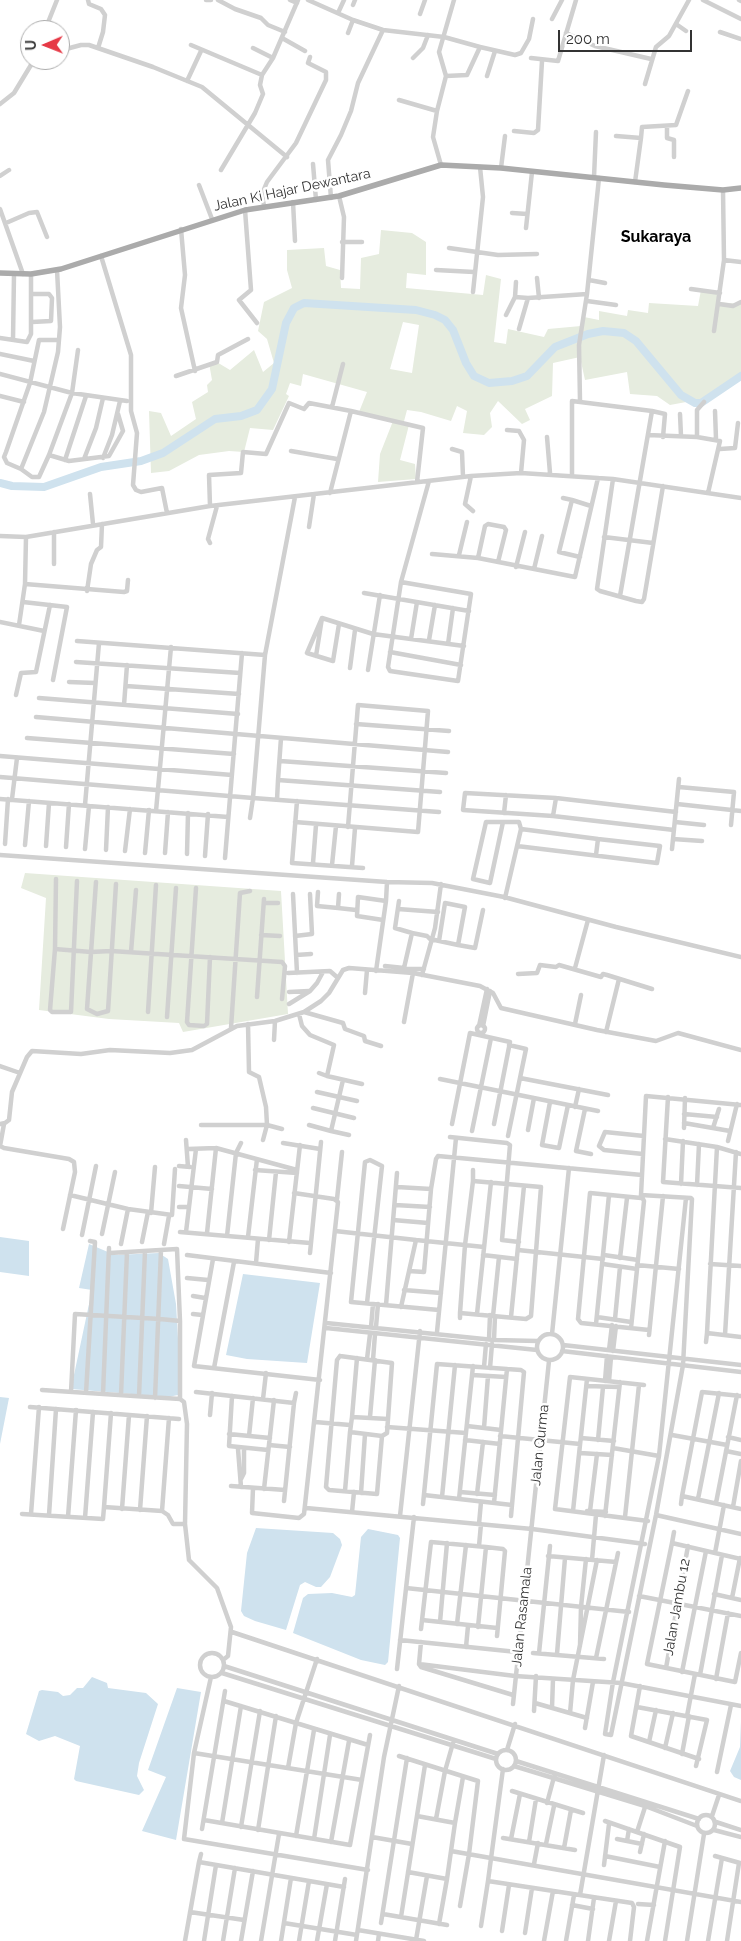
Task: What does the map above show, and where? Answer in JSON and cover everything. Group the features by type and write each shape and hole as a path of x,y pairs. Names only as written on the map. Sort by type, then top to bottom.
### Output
{"main road":[{"name":"Jalan Ki Hajar Dewantara","path":"0,273 31,274 59,269 245,210 340,196 441,165 500,168 723,190 741,188"}],"street":[{"path":"49,20 57,0"},
{"path":"88,0 89,4 101,9 105,15 103,32 98,48"},
{"path":"206,0 211,0"},
{"path":"218,0 235,10 261,18 268,25 285,32"},
{"path":"221,170 262,98 260,83 262,75 273,58 297,2 290,0"},
{"path":"308,0 353,20 383,30 444,36 480,48 515,55 521,53 529,39 533,20"},
{"path":"338,13 344,0"},
{"path":"420,14 425,0"},
{"path":"441,165 433,140 437,111 446,76 439,56 454,0"},
{"path":"552,19 562,0"},
{"path":"531,58 542,61 558,61 576,0"},
{"path":"646,84 651,59 656,47 665,40 689,0"},
{"path":"703,0 741,18"},
{"path":"348,33 353,20"},
{"path":"676,24 686,31"},
{"path":"331,198 328,160 351,110 358,83 383,30"},
{"path":"566,32 595,46 651,59"},
{"path":"720,32 741,39"},
{"path":"413,58 423,48 428,35"},
{"path":"282,38 305,51"},
{"path":"70,49 81,45 98,48 187,80 210,92 247,126 287,157"},
{"path":"191,45 201,51 262,75"},
{"path":"254,48 273,58"},
{"path":"446,76 467,75 480,48"},
{"path":"487,76 495,50"},
{"path":"187,80 201,51"},
{"path":"264,206 263,190 277,166 287,157 326,80 326,72 308,63 310,57"},
{"path":"514,131 534,133 538,130 542,61"},
{"path":"0,104 14,93 28,70"},
{"path":"635,182 642,128 676,125 688,91"},
{"path":"400,100 437,111"},
{"path":"667,127 667,138 674,140 674,157"},
{"path":"580,401 579,345 589,280 597,178 596,132"},
{"path":"500,168 505,136"},
{"path":"616,136 641,138"},
{"path":"313,164 316,200"},
{"path":"472,292 483,197 480,167"},
{"path":"0,176 9,170"},
{"path":"526,228 532,172"},
{"path":"199,185 212,219"},
{"path":"714,331 724,260 723,190"},
{"path":"340,196 344,217 342,278"},
{"path":"293,202 295,240"},
{"path":"0,210 23,274"},
{"path":"245,210 251,290 239,300 257,323"},
{"path":"6,223 29,213 37,212 47,237"},
{"path":"512,214 527,214"},
{"path":"181,229 185,275 181,308 195,371"},
{"path":"342,242 362,242"},
{"path":"449,248 478,253 537,254"},
{"path":"101,256 131,355 131,411 137,433 132,485 138,492 162,488 167,513"},
{"path":"724,260 741,262"},
{"path":"21,469 44,412 59,340 59,269"},
{"path":"436,270 474,272"},
{"path":"12,340 14,274"},
{"path":"0,338 28,341 32,322 31,274"},
{"path":"537,278 539,298"},
{"path":"589,280 605,283"},
{"path":"506,315 515,296 516,282"},
{"path":"691,289 720,293"},
{"path":"31,294 49,294 52,298 50,322 32,322"},
{"path":"515,296 539,298 587,294"},
{"path":"519,328 528,298"},
{"path":"587,301 616,305"},
{"path":"719,304 733,306 741,302"},
{"path":"59,340 40,339 30,383 4,457 8,464 21,469 27,475 39,477 49,455 72,393 78,350"},
{"path":"176,376 217,362 218,355 248,339"},
{"path":"0,354 34,361"},
{"path":"332,407 343,364"},
{"path":"0,374 86,396 127,401"},
{"path":"0,396 24,402"},
{"path":"65,460 86,396"},
{"path":"84,459 96,428 103,398"},
{"path":"103,458 118,414 120,401"},
{"path":"572,475 572,403 574,401 665,414 663,437"},
{"path":"697,437 697,410 704,402"},
{"path":"210,506 209,475 241,472 243,452 266,454 289,403 304,409 308,403 332,407 423,428 424,437 419,458 417,482"},
{"path":"330,493 337,459 351,411"},
{"path":"620,596 628,540 652,411"},
{"path":"715,411 716,439"},
{"path":"49,455 65,460 103,458 112,453 123,431 118,414"},
{"path":"680,414 681,436"},
{"path":"720,449 735,448 738,423"},
{"path":"507,430 519,432 524,440 520,473"},
{"path":"648,435 697,437 716,439 721,442 708,493"},
{"path":"547,437 550,473"},
{"path":"452,449 462,451 463,477"},
{"path":"291,451 337,459"},
{"path":"0,536 26,537 93,524 210,506 471,476 520,473 550,473 613,479 741,498"},
{"path":"471,476 465,504 473,511"},
{"path":"432,554 478,558 572,578 576,576 598,478"},
{"path":"613,479 598,590 636,601 643,601 663,486"},
{"path":"401,582 471,594 457,682 390,671 388,667 401,582 429,481"},
{"path":"90,494 93,524"},
{"path":"309,527 314,494"},
{"path":"250,818 265,655 296,497"},
{"path":"563,498 591,506"},
{"path":"572,500 558,551 580,557"},
{"path":"210,544 208,540 218,506"},
{"path":"459,555 467,522"},
{"path":"87,590 91,564 97,550 101,547 102,524"},
{"path":"478,558 485,526 504,527 506,530 498,562"},
{"path":"54,532 54,564"},
{"path":"516,567 525,532"},
{"path":"534,569 542,536"},
{"path":"19,625 25,584 26,537"},
{"path":"604,537 653,543"},
{"path":"25,584 87,590 126,591 128,580"},
{"path":"364,593 469,611"},
{"path":"368,670 380,596"},
{"path":"23,602 67,607 53,680"},
{"path":"411,638 418,602"},
{"path":"16,695 21,673 36,672 50,605"},
{"path":"429,640 435,605"},
{"path":"448,644 453,608"},
{"path":"322,618 355,630 373,634 464,646"},
{"path":"316,656 322,618"},
{"path":"322,618 307,652 333,662 339,624"},
{"path":"0,622 44,631"},
{"path":"350,668 355,630"},
{"path":"77,641 265,655"},
{"path":"85,849 88,763 99,643"},
{"path":"156,811 171,647"},
{"path":"390,652 461,665"},
{"path":"225,858 242,653"},
{"path":"76,662 240,673"},
{"path":"124,705 127,665"},
{"path":"69,682 95,683"},
{"path":"126,686 238,694"},
{"path":"39,698 238,714"},
{"path":"295,822 355,828 416,833 419,830 428,730 429,713 426,710 360,704 354,744 348,827"},
{"path":"36,717 448,752"},
{"path":"356,724 449,732"},
{"path":"27,738 234,754"},
{"path":"277,800 281,738"},
{"path":"0,756 232,775"},
{"path":"5,844 17,758"},
{"path":"280,761 446,773"},
{"path":"0,777 420,812 439,812"},
{"path":"672,849 680,779"},
{"path":"278,780 440,792"},
{"path":"679,786 734,792 731,825"},
{"path":"674,830 553,816 463,810 465,793 556,798 676,812"},
{"path":"504,813 506,795"},
{"path":"0,798 228,816"},
{"path":"553,816 556,798"},
{"path":"25,845 29,801"},
{"path":"297,801 292,862 362,868"},
{"path":"46,846 49,803"},
{"path":"66,848 69,804"},
{"path":"677,804 741,811"},
{"path":"106,850 108,807"},
{"path":"125,851 130,809"},
{"path":"146,853 149,810"},
{"path":"165,853 168,812"},
{"path":"187,854 188,813"},
{"path":"206,856 208,814"},
{"path":"504,822 490,883 473,879 486,822 504,822 519,822 521,829 505,898"},
{"path":"675,822 704,824"},
{"path":"313,863 316,824"},
{"path":"332,865 336,826"},
{"path":"352,866 355,828"},
{"path":"517,846 657,863 660,846 521,829"},
{"path":"596,855 598,839"},
{"path":"673,839 702,842"},
{"path":"0,855 387,882 441,884 505,898 587,922 741,956"},
{"path":"56,879 55,949 50,1010 52,1012 69,1013 75,950 76,881"},
{"path":"96,882 87,1009 97,1014 108,1011 116,884"},
{"path":"376,971 387,882"},
{"path":"148,1012 156,884"},
{"path":"423,972 438,912 441,884"},
{"path":"167,1017 176,888"},
{"path":"196,888 187,1022 189,1025 204,1026 207,1024 210,957"},
{"path":"131,952 136,890"},
{"path":"231,1028 240,893 250,891"},
{"path":"318,892 317,906 356,910"},
{"path":"293,894 297,973"},
{"path":"294,936 312,934 310,894"},
{"path":"338,908 339,894"},
{"path":"383,920 357,916 358,897 386,901"},
{"path":"257,997 264,901 278,903"},
{"path":"399,901 395,928 427,936 430,939 475,948 483,910"},
{"path":"438,941 445,903 465,907 458,945"},
{"path":"398,909 438,912"},
{"path":"575,968 587,922"},
{"path":"403,970 412,933"},
{"path":"261,935 280,936"},
{"path":"55,949 91,952 111,950 260,960 284,964 282,999"},
{"path":"296,955 311,954"},
{"path":"518,974 537,973 541,965 556,967 559,965 575,968 600,977 603,974 652,989"},
{"path":"385,966 413,973 423,972"},
{"path":"63,1229 75,1172 75,1165 72,1160 0,1146 2,1124 8,1120 12,1092 32,1051 81,1054 110,1050 176,1053 192,1050 231,1028 275,1021 302,1013 329,993 346,969 423,972 489,990 501,1008 606,1032 656,1041 678,1033 741,1050"},
{"path":"365,993 367,970"},
{"path":"288,973 330,971 338,978"},
{"path":"289,1004 310,991 323,972"},
{"path":"404,1022 413,973"},
{"path":"606,1032 619,979"},
{"path":"480,1031 489,990"},
{"path":"289,992 310,991"},
{"path":"576,1024 582,995"},
{"path":"302,1013 342,1023 345,1029 365,1037 365,1041 381,1046"},
{"path":"302,1013 302,1026 310,1035 334,1045 327,1076"},
{"path":"274,1040 275,1021"},
{"path":"248,1024 248,1072"},
{"path":"452,1124 470,1033 480,1031 491,1038 510,1042 494,1124"},
{"path":"472,1131 491,1038"},
{"path":"508,1136 526,1049 509,1045"},
{"path":"0,1066 20,1073"},
{"path":"241,1072 248,1072 259,1077 266,1107 267,1125 264,1140"},
{"path":"319,1073 362,1084"},
{"path":"520,1078 608,1095"},
{"path":"440,1079 598,1111"},
{"path":"331,1131 343,1080"},
{"path":"575,1107 579,1089"},
{"path":"317,1092 357,1101"},
{"path":"631,1328 644,1201 641,1196 646,1097 685,1098 739,1104 728,1141"},
{"path":"668,1097 663,1181 665,1183 741,1188"},
{"path":"528,1130 534,1098"},
{"path":"685,1098 684,1125 730,1131"},
{"path":"550,1102 542,1145 559,1148 568,1105"},
{"path":"313,1108 354,1118"},
{"path":"713,1128 719,1108"},
{"path":"585,1109 576,1151 591,1154"},
{"path":"684,1114 717,1117"},
{"path":"201,1125 267,1125 282,1129"},
{"path":"309,1125 349,1135"},
{"path":"643,1154 604,1150 599,1146 605,1132 644,1136"},
{"path":"450,1137 509,1144 511,1147 502,1240 519,1242"},
{"path":"437,1332 456,1158 456,1138"},
{"path":"665,1139 717,1146 738,1153 733,1188 725,1335"},
{"path":"186,1140 188,1167"},
{"path":"681,1184 683,1141"},
{"path":"227,1236 236,1153 241,1142"},
{"path":"310,1253 321,1142"},
{"path":"283,1143 320,1149"},
{"path":"697,1185 699,1144"},
{"path":"289,1242 300,1145"},
{"path":"706,1342 717,1146"},
{"path":"188,1149 216,1148 297,1172"},
{"path":"207,1233 216,1148"},
{"path":"186,1232 196,1149"},
{"path":"253,1488 252,1513 299,1518 304,1514 326,1325 342,1152"},
{"path":"409,1271 424,1272 431,1189 437,1157 642,1176"},
{"path":"248,1237 257,1159"},
{"path":"374,1327 373,1304 375,1236 382,1166 370,1160 365,1162 352,1303 373,1304 386,1305 439,1310"},
{"path":"82,1234 96,1166"},
{"path":"735,1166 741,1166"},
{"path":"142,1242 150,1213 155,1167"},
{"path":"164,1244 169,1216 172,1215 177,1168 194,1167"},
{"path":"552,1334 569,1168"},
{"path":"256,1170 297,1172"},
{"path":"473,1170 460,1315 477,1314 527,1319 531,1316 542,1188 473,1181"},
{"path":"102,1234 115,1172"},
{"path":"269,1240 276,1172"},
{"path":"386,1305 397,1173"},
{"path":"477,1314 491,1182"},
{"path":"179,1186 212,1189"},
{"path":"511,1317 524,1186"},
{"path":"591,1186 578,1319 581,1323 631,1328 649,1333 663,1196"},
{"path":"396,1187 431,1189"},
{"path":"294,1193 337,1199"},
{"path":"590,1193 627,1198 663,1196 686,1198 692,1200 683,1365 672,1435 611,1735 605,1734 613,1682 648,1521 659,1456 686,1198"},
{"path":"70,1195 169,1216"},
{"path":"596,1324 609,1195"},
{"path":"620,1258 627,1198"},
{"path":"395,1206 430,1207"},
{"path":"179,1207 188,1207"},
{"path":"121,1244 128,1208"},
{"path":"393,1220 428,1223"},
{"path":"335,1231 428,1242 484,1246"},
{"path":"180,1232 310,1243"},
{"path":"256,1263 258,1239"},
{"path":"401,1307 416,1240"},
{"path":"86,1393 95,1242 90,1241"},
{"path":"103,1394 110,1250 127,1252 177,1249 180,1321 180,1399"},
{"path":"155,1398 160,1319 160,1250"},
{"path":"518,1250 603,1260 620,1267 637,1265 679,1269"},
{"path":"139,1396 145,1251"},
{"path":"121,1395 126,1317 127,1252"},
{"path":"187,1255 331,1273"},
{"path":"483,1255 517,1259"},
{"path":"490,1368 490,1342 499,1257"},
{"path":"603,1260 620,1258 637,1265"},
{"path":"213,1259 194,1364 196,1367 320,1380"},
{"path":"214,1368 234,1262"},
{"path":"710,1264 741,1266"},
{"path":"615,1319 620,1267"},
{"path":"187,1278 208,1280"},
{"path":"404,1290 441,1292"},
{"path":"193,1296 205,1298"},
{"path":"71,1392 75,1314 180,1321"},
{"path":"193,1314 202,1315"},
{"path":"597,1317 631,1322"},
{"path":"326,1325 437,1332 537,1350"},
{"path":"326,1325 372,1334 490,1342 538,1341 545,1335 552,1334 559,1338 562,1348 557,1358 549,1360 541,1357 537,1350 538,1341"},
{"path":"611,1350 614,1326"},
{"path":"400,1516 420,1331"},
{"path":"707,1333 741,1337"},
{"path":"370,1417 372,1334"},
{"path":"484,1367 490,1342"},
{"path":"562,1348 611,1350 741,1365"},
{"path":"562,1348 609,1357 741,1372"},
{"path":"350,1432 386,1436 392,1362 340,1356 338,1358 326,1487 329,1490 376,1494 379,1492 382,1436"},
{"path":"607,1381 609,1357"},
{"path":"345,1491 357,1358"},
{"name":"Jalan Qurma","path":"532,1529 549,1360"},
{"path":"423,1504 437,1365 507,1369 524,1372 511,1516"},
{"path":"442,1497 455,1365"},
{"path":"459,1499 473,1366"},
{"path":"494,1503 507,1369"},
{"path":"263,1399 266,1373"},
{"path":"472,1375 506,1377"},
{"path":"484,1428 488,1376"},
{"path":"620,1385 587,1378 569,1378 555,1508 590,1511 648,1521"},
{"path":"573,1510 587,1378"},
{"path":"606,1514 620,1385"},
{"path":"587,1386 641,1385 625,1517"},
{"path":"598,1440 603,1387"},
{"path":"681,1504 702,1389 739,1396 728,1437 716,1503"},
{"path":"42,1390 180,1399 184,1402 186,1409 184,1524 189,1560 220,1592 232,1632 228,1656 222,1673"},
{"path":"196,1392 294,1403"},
{"path":"210,1415 212,1393"},
{"path":"284,1501 296,1393"},
{"path":"698,1499 719,1393"},
{"path":"232,1396 229,1446 238,1449 268,1450"},
{"path":"250,1436 253,1398"},
{"path":"264,1489 274,1400"},
{"path":"30,1407 179,1419"},
{"path":"31,1514 39,1407"},
{"path":"49,1515 56,1409"},
{"path":"68,1517 76,1410"},
{"path":"85,1518 93,1412"},
{"path":"22,1514 103,1519 111,1413"},
{"path":"122,1508 129,1415"},
{"path":"140,1510 147,1416"},
{"path":"352,1417 388,1419"},
{"path":"162,1512 168,1418"},
{"path":"315,1422 350,1425"},
{"path":"467,1426 501,1430"},
{"path":"387,1427 466,1433"},
{"path":"229,1434 270,1438"},
{"path":"361,1492 365,1434"},
{"path":"672,1435 727,1445"},
{"path":"500,1436 580,1444"},
{"path":"728,1437 741,1440"},
{"path":"581,1438 614,1441"},
{"path":"465,1440 500,1444"},
{"path":"477,1494 483,1442"},
{"path":"269,1445 290,1447"},
{"path":"613,1448 659,1456"},
{"path":"238,1449 241,1487"},
{"path":"241,1479 244,1474 244,1449"},
{"path":"726,1451 741,1454"},
{"path":"580,1452 612,1455"},
{"path":"590,1511 597,1454"},
{"path":"734,1507 741,1461"},
{"path":"230,1486 285,1490"},
{"path":"352,1512 354,1492"},
{"path":"460,1492 495,1495"},
{"path":"424,1495 512,1505"},
{"path":"682,1496 741,1509"},
{"path":"479,1546 481,1502"},
{"path":"714,1553 724,1506"},
{"path":"104,1507 162,1512 168,1514 173,1524 184,1524"},
{"path":"306,1508 532,1529 594,1539 649,1544"},
{"path":"573,1510 596,1515 606,1514"},
{"path":"570,1713 573,1680 588,1608 594,1560 596,1515"},
{"path":"656,1515 741,1534"},
{"path":"397,1669 414,1517"},
{"name":"Jalan Rasamala","path":"513,1704 517,1652 532,1529"},
{"path":"645,1670 674,1532"},
{"path":"421,1629 431,1542 479,1546 505,1550 497,1636"},
{"path":"672,1543 740,1559 732,1598"},
{"path":"440,1622 448,1544"},
{"path":"457,1624 466,1545"},
{"path":"539,1653 550,1546"},
{"name":"Jalan Jambu 12","path":"666,1668 676,1603 688,1546"},
{"path":"478,1627 486,1547"},
{"path":"682,1672 706,1551"},
{"path":"596,1658 618,1553"},
{"path":"682,1754 691,1696 698,1674 722,1555"},
{"path":"548,1556 616,1562"},
{"path":"557,1654 565,1558"},
{"path":"580,1646 581,1607 586,1559"},
{"path":"406,1588 629,1612"},
{"path":"714,1594 741,1600"},
{"path":"639,1596 741,1616"},
{"path":"716,1679 728,1614"},
{"path":"422,1620 497,1628"},
{"path":"466,1647 468,1626"},
{"path":"232,1632 515,1724 741,1801"},
{"path":"400,1640 517,1652"},
{"path":"419,1664 420,1642"},
{"path":"497,1756 452,1738 305,1692 224,1663 213,1653 203,1658 200,1665 202,1672 211,1677 222,1673 453,1745 497,1756 508,1750 515,1724"},
{"path":"533,1653 604,1659"},
{"path":"734,1689 741,1653"},
{"path":"288,1768 296,1723 317,1659"},
{"path":"419,1664 515,1676 621,1683 741,1706"},
{"path":"419,1664 421,1667 513,1695"},
{"path":"647,1664 735,1682"},
{"path":"534,1711 536,1676"},
{"path":"211,1677 194,1752 184,1839 275,1856 368,1870"},
{"path":"552,1708 553,1679"},
{"path":"585,1728 593,1682"},
{"path":"356,1941 384,1757 399,1686"},
{"path":"629,1743 640,1686"},
{"path":"202,1829 225,1691"},
{"path":"224,1701 368,1746"},
{"path":"535,1703 587,1718"},
{"path":"717,1772 731,1705"},
{"path":"222,1823 241,1706"},
{"path":"637,1707 708,1720 696,1766"},
{"path":"648,1742 656,1710"},
{"path":"241,1827 250,1762 260,1711"},
{"path":"665,1748 673,1714"},
{"path":"258,1830 276,1716"},
{"path":"296,1836 314,1730"},
{"path":"314,1839 330,1735"},
{"path":"204,1820 346,1846 351,1844 370,1735"},
{"path":"631,1736 699,1758"},
{"path":"436,1820 445,1771 453,1745 452,1738"},
{"path":"331,1842 349,1741"},
{"path":"508,1750 512,1752 515,1764"},
{"path":"194,1752 362,1780"},
{"path":"580,1895 604,1755"},
{"path":"398,1756 478,1781 460,1906"},
{"path":"481,1926 503,1769 500,1767 497,1756"},
{"path":"381,1923 406,1758"},
{"path":"515,1764 598,1789"},
{"path":"503,1769 515,1764 699,1819"},
{"path":"401,1918 425,1765"},
{"path":"439,1924 463,1777"},
{"path":"547,1803 554,1777"},
{"path":"512,1791 554,1806 582,1813"},
{"path":"511,1839 520,1794"},
{"path":"712,1816 719,1794"},
{"path":"528,1842 536,1799"},
{"path":"646,1804 697,1826 704,1834 696,1894 687,1941"},
{"path":"637,1832 646,1804"},
{"path":"546,1844 554,1806"},
{"path":"564,1848 571,1810"},
{"path":"697,1826 699,1819 705,1815 712,1816 716,1822 741,1830"},
{"path":"417,1816 455,1823"},
{"path":"604,1865 607,1822 678,1845 681,1850 665,1941"},
{"path":"714,1830 716,1822"},
{"path":"627,1841 629,1829"},
{"path":"704,1834 714,1830 741,1837"},
{"path":"261,1941 279,1834"},
{"path":"640,1852 644,1834"},
{"path":"372,1837 412,1844"},
{"path":"503,1838 575,1850"},
{"path":"618,1839 642,1844"},
{"path":"647,1941 665,1841"},
{"path":"534,1864 538,1843"},
{"path":"451,1851 534,1864 741,1902"},
{"path":"185,1941 201,1854"},
{"path":"605,1856 660,1866"},
{"path":"715,1856 740,1863 727,1941"},
{"path":"708,1941 722,1858"},
{"path":"200,1862 344,1887"},
{"path":"204,1941 216,1865"},
{"path":"223,1941 235,1868"},
{"path":"241,1941 253,1871"},
{"path":"408,1872 447,1879"},
{"path":"414,1940 420,1921 427,1876"},
{"path":"280,1941 291,1878"},
{"path":"335,1941 345,1879"},
{"path":"299,1941 309,1881"},
{"path":"488,1881 634,1904 630,1941"},
{"path":"317,1941 327,1884"},
{"path":"502,1931 509,1885"},
{"path":"525,1933 532,1888"},
{"path":"544,1941 553,1891"},
{"path":"566,1941 574,1894"},
{"path":"588,1941 594,1898"},
{"path":"609,1941 616,1901"},
{"path":"638,1904 654,1905"},
{"path":"572,1905 593,1909"},
{"path":"190,1912 244,1920"},
{"path":"383,1914 447,1925"},
{"path":"284,1923 337,1932 379,1934 396,1939 424,1941"},
{"path":"378,1941 379,1934"}],"shaded area":[{"path":"381,230 412,233 426,242 426,275 407,273 406,288 483,295 486,275 501,279 494,342 506,344 508,329 544,337 548,329 581,326 584,317 599,320 599,311 627,316 628,310 648,313 649,303 698,306 701,290 719,293 718,302 741,304 741,374 713,397 670,405 657,396 630,394 627,372 585,380 580,357 553,363 552,396 525,409 530,420 522,424 498,401 490,413 492,427 484,435 463,433 467,411 457,406 451,421 407,410 403,425 409,425 400,460 415,464 416,479 378,482 380,454 393,421 359,412 367,392 303,374 301,386 290,383 286,394 289,396 273,430 250,428 244,452 229,451 199,455 169,471 151,473 149,411 161,413 171,436 196,419 192,402 208,392 207,385 212,380 209,363 215,361 230,370 254,350 263,372 274,363 267,339 258,331 264,302 292,288 287,270 287,250 324,248 326,266 340,270 341,288 360,289 361,258 379,254","holes":["403,322 419,325 412,373 390,369"]},
{"path":"25,873 281,891 288,1014 183,1032 179,1023 109,1019 39,1010 46,898 21,888"}],"water":[{"path":"0,1237 29,1241 29,1276 0,1272"},
{"path":"89,1244 115,1255 159,1253 168,1259 176,1304 181,1390 178,1395 168,1397 71,1389 92,1290 79,1288"},
{"path":"243,1274 320,1283 307,1363 247,1359 226,1355"},
{"path":"0,1397 9,1398 0,1444"},
{"path":"256,1528 333,1533 340,1539 342,1545 330,1577 321,1587 305,1582 300,1585 286,1630 255,1621 244,1616 241,1611 247,1553"},
{"path":"368,1529 398,1535 400,1538 388,1662 385,1665 361,1660 293,1633 303,1598 308,1594 332,1593 352,1597 355,1595 361,1537"},
{"path":"92,1677 107,1683 108,1688 146,1693 158,1704 139,1763 137,1776 144,1790 139,1795 76,1781 74,1779 80,1746 55,1736 39,1741 26,1734 39,1691 58,1692 63,1696 70,1695 77,1688 83,1688"},
{"path":"177,1688 201,1692 176,1840 142,1831 166,1777 148,1770"},
{"path":"741,1721 741,1780 734,1777 730,1771 740,1747"}],"waterway":[{"path":"0,483 12,486 44,487 101,467 141,461 163,453 215,419 241,416 257,410 272,389 286,323 294,308 304,303 416,310 435,315 445,320 453,330 466,363 474,376 489,383 512,381 527,376 555,347 588,334 603,331 624,333 636,341 681,395 695,403 701,403 741,376"}],"district":[{"name":"Sukaraya","path":"656,237"}]}
